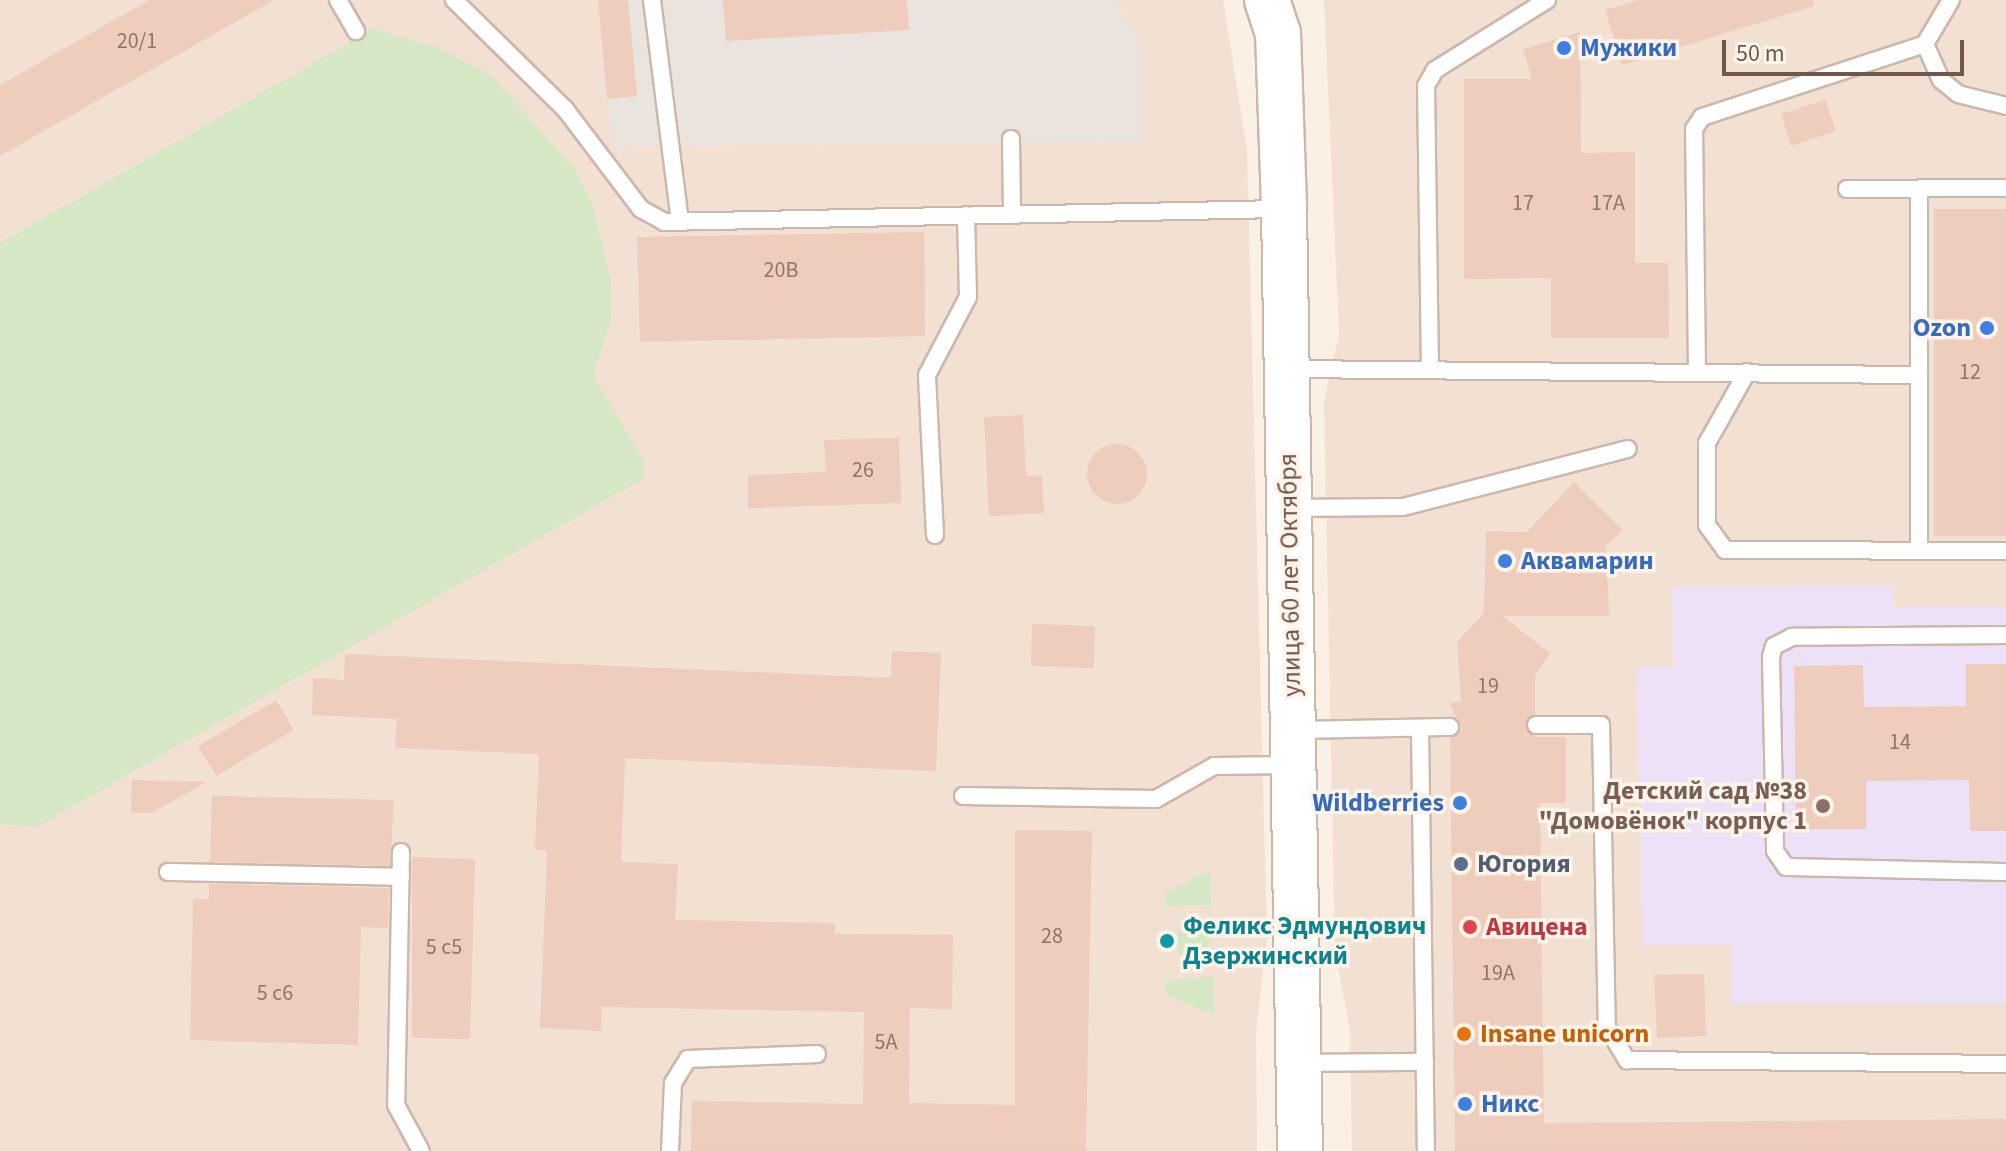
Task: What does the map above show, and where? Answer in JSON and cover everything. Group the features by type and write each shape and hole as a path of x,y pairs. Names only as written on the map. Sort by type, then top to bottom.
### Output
{"main road":[{"name":"улица 60 лет Октября","path":"1276,11 1284,209 1300,1151"}],"lane":[{"path":"338,0 356,31"},
{"path":"454,0 565,109 641,209 680,221 1284,209"},
{"path":"652,0 680,221"},
{"path":"1430,370 1426,86 1435,70 1547,0"},
{"path":"1697,372 1694,129 1702,117 1925,44 1951,0"},
{"path":"1925,44 1941,80 1958,94 2006,106"},
{"path":"1011,139 1012,214"},
{"path":"1847,189 2006,188"},
{"path":"1919,190 1919,551"},
{"path":"935,535 927,375 968,297 966,215"},
{"path":"1287,369 1919,375"},
{"path":"1747,372 1707,443 1707,525 1718,544 2006,551"},
{"path":"1289,508 1403,507 1628,449"},
{"path":"2006,635 1792,637 1774,646 1771,657 1775,851 1786,867 2006,872"},
{"path":"1536,725 1601,725 1607,1027 1627,1060 2006,1064"},
{"path":"963,796 1156,799 1214,766 1293,748 1420,728 1450,727"},
{"path":"1420,728 1426,1151"},
{"path":"401,852 396,1105 421,1151"},
{"path":"168,872 401,877"},
{"path":"670,1151 673,1083 688,1059 817,1054"},
{"path":"1298,1063 1425,1062"}],"shaded area":[{"path":"0,0 1223,0 1247,149 1267,938 1256,1032 1257,1151 0,1151"},
{"path":"598,0 1113,0 1140,43 1141,142 612,146"},
{"path":"1324,0 2006,0 2006,1151 1352,1151 1350,1029 1335,953 1324,403 1339,333"},
{"name":"Детский сад №38 \"Домовёнок\" корпус 1","path":"1894,586 1894,607 2006,606 2006,1004 1731,1003 1731,945 1643,945 1636,668 1674,667 1672,587"}],"green space":[{"path":"373,29 438,47 491,75 575,170 592,203 611,282 611,319 593,375 645,463 641,480 37,827 0,824 0,243"},
{"path":"1210,871 1211,905 1166,906 1165,893"},
{"path":"1192,925 1204,930 1209,942 1204,954 1192,959 1180,954 1175,942 1180,930"},
{"path":"1214,976 1214,1015 1166,995 1166,981"}],"building":[{"path":"149,0 274,0 0,156 0,85"},
{"path":"598,0 628,0 637,96 607,99"},
{"path":"723,0 907,0 909,30 726,41"},
{"path":"1638,0 1813,0 1814,6 1622,65 1605,10"},
{"path":"1580,32 1581,153 1635,152 1635,263 1668,263 1669,338 1551,338 1551,278 1464,279 1464,79 1532,79 1523,49"},
{"path":"1825,100 1836,131 1791,146 1781,114"},
{"path":"1934,209 2006,209 2006,536 1934,536"},
{"path":"924,232 925,336 640,342 637,237"},
{"path":"1023,415 1026,476 1042,475 1044,513 989,516 984,417"},
{"path":"899,438 901,503 748,508 748,475 826,472 824,440"},
{"path":"1117,444 1129,446 1138,453 1145,462 1145,486 1138,495 1129,502 1117,504 1105,502 1096,495 1089,486 1087,474 1089,462 1096,453 1105,446"},
{"path":"1574,482 1623,530 1606,546 1609,616 1502,616 1550,653 1535,676 1535,714 1526,730 1536,737 1566,737 1566,803 1540,803 1544,1123 2006,1119 2006,1151 1455,1151 1450,738 1461,728 1450,703 1461,702 1457,642 1484,613 1486,531 1527,532"},
{"path":"1032,624 1095,626 1094,668 1031,666"},
{"path":"892,651 941,653 936,771 625,758 621,862 678,864 675,920 835,923 835,934 953,935 952,1009 910,1008 909,1103 1015,1105 1015,830 1092,831 1086,1151 691,1151 692,1101 863,1104 864,1012 602,1007 601,1031 540,1028 547,850 535,850 539,754 395,748 397,719 312,715 313,678 344,680 345,654 891,678"},
{"path":"1966,664 2006,664 2006,831 1970,831 1969,780 1866,781 1866,829 1796,829 1794,666 1863,665 1864,707 1966,706"},
{"path":"276,700 294,730 216,776 198,746"},
{"path":"132,780 206,782 152,813 131,813"},
{"path":"212,796 394,800 390,866 210,862"},
{"path":"412,857 475,859 470,1039 412,1038"},
{"path":"209,884 389,888 388,928 361,927 358,1045 190,1040 193,899 209,899"},
{"path":"1704,974 1706,1036 1657,1038 1654,975"}],"place":[{"name":"Мужики","path":"1564,48"},
{"name":"Ozon","path":"1987,328"},
{"name":"Аквамарин","path":"1505,561"},
{"name":"Wildberries","path":"1460,803"},
{"name":"Детский сад №38 \"Домовёнок\" корпус 1","path":"1823,806"},
{"name":"Югория","path":"1461,864"},
{"name":"Авицена","path":"1470,927"},
{"name":"Феликс Эдмундович Дзержинский","path":"1167,941"},
{"name":"Insane unicorn","path":"1464,1034"},
{"name":"Никс","path":"1465,1104"}]}
